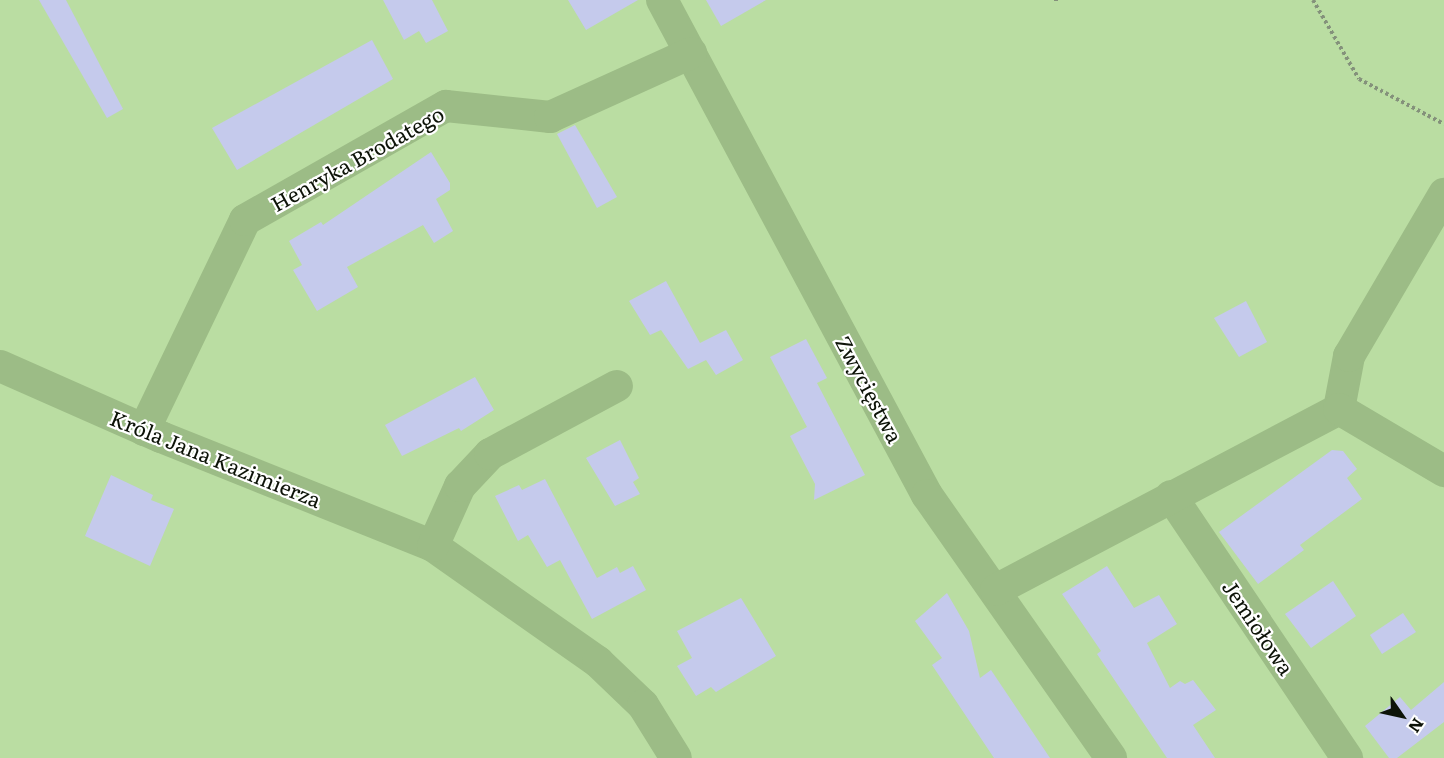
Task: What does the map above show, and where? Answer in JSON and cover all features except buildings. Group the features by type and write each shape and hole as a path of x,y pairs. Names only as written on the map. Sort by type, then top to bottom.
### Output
{"street":[{"name":"Zwycięstwa","path":"662,0 927,495 996,590 1111,758"},
{"name":"Henryka Brodatego","path":"144,430 245,220 446,106 550,117 691,53"},
{"path":"1339,409 1349,356 1444,194"},
{"name":"Króla Jana Kazimierza","path":"0,366 144,430 434,546 598,662 643,705 676,758"},
{"path":"434,546 460,486 490,454 617,386"},
{"path":"996,590 1339,409"},
{"path":"1339,409 1444,471"},
{"name":"Jemiołowa","path":"1171,496 1347,758"}],"path":[{"path":"1313,0 1359,79 1444,124"}],"green space":[{"path":"0,0 1444,0 1444,758 0,758"}]}
